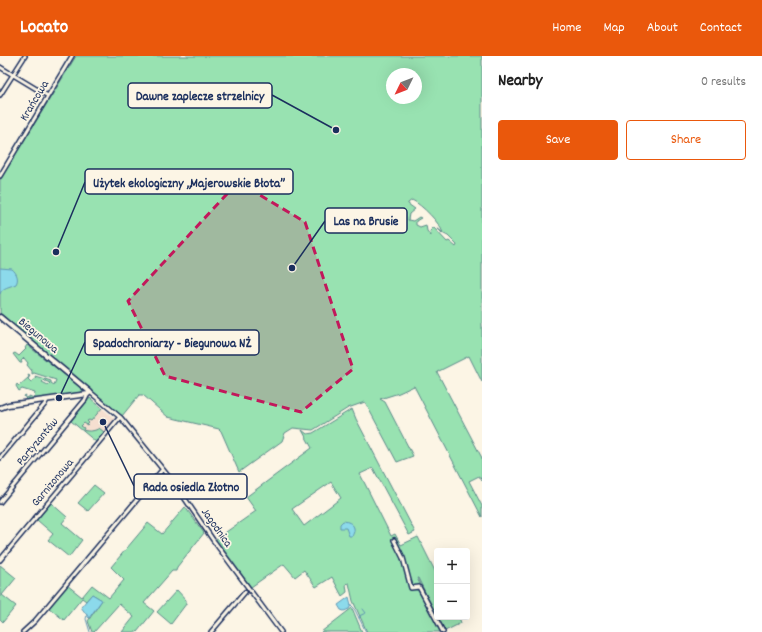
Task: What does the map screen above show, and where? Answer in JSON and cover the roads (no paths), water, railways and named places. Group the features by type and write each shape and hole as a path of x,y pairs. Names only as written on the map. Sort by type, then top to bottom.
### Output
{"street":[{"path":"0,95 25,56"},
{"name":"Krańcowa","path":"0,176 72,56"},
{"path":"0,67 48,96"},
{"name":"Biegunowa","path":"0,317 89,393 120,417"},
{"path":"0,408 89,393"},
{"name":"Partyzantów","path":"0,502 85,400 89,393"},
{"path":"0,458 47,400"},
{"name":"Jagodnica","path":"120,417 181,493 213,540 281,632"},
{"name":"Garnizonowa","path":"0,560 120,417"},
{"path":"23,632 35,621 162,470"},
{"path":"394,540 403,558 410,588 419,587 443,632"},
{"path":"211,632 245,592"}],"water":[{"path":"0,268 12,269 16,274 17,282 16,284 4,289 0,294"},
{"path":"343,521 352,524 354,530 352,536 349,536 346,528 340,528 340,524"},
{"path":"92,594 102,600 89,618 81,607"},
{"path":"349,597 351,605 349,609 344,611 341,610 338,605"}],"waterway":[{"path":"351,605 366,632"},
{"path":"359,618 361,615 366,613 363,609"},
{"path":"87,615 86,619 90,632"}],"place":[{"name":"Dawne zaplecze strzelnicy","path":"336,130"},
{"name":"Użytek ekologiczny „Majerowskie Błota”","path":"56,252"},
{"name":"Las na Brusie","path":"292,268"},
{"name":"Spadochroniarzy - Biegunowa NŻ","path":"59,398"},
{"name":"Rada osiedla Złotno","path":"103,422"}]}
